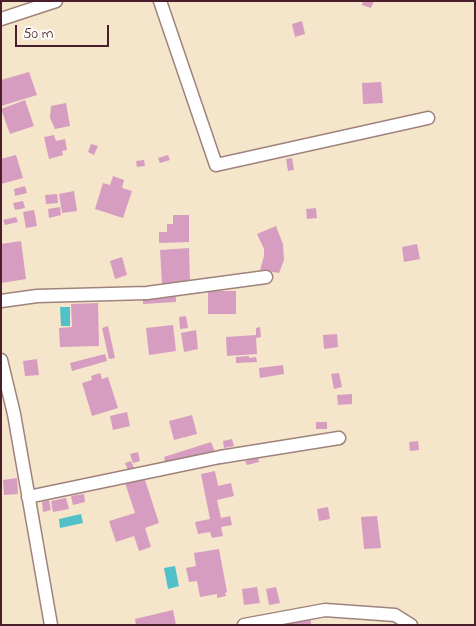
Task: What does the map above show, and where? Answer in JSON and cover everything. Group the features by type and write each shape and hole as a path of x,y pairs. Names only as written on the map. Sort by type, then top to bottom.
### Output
{"street":[{"path":"1,20 56,1"},
{"path":"160,1 216,165 428,118"},
{"path":"1,301 37,296 148,292 266,277"},
{"path":"1,360 14,414 51,625"},
{"path":"28,497 220,457 339,438"},
{"path":"244,625 325,610 395,615 411,625"}],"water":[{"path":"60,307 70,307 70,326 61,326"},
{"path":"81,514 83,523 60,528 59,519"},
{"path":"175,566 179,586 168,589 164,568"}],"building":[{"path":"363,1 374,1 371,8 362,5"},
{"path":"302,21 305,34 295,37 292,24"},
{"path":"29,72 37,95 1,106 1,80"},
{"path":"381,82 383,103 363,104 362,83"},
{"path":"25,100 34,126 10,134 1,109"},
{"path":"66,103 70,126 55,129 50,118 51,106"},
{"path":"54,135 56,141 65,139 67,150 62,151 63,155 49,159 44,137"},
{"path":"91,144 98,146 94,155 88,152"},
{"path":"16,155 23,178 1,184 1,159"},
{"path":"168,155 170,160 160,163 158,158"},
{"path":"292,158 294,170 288,171 286,159"},
{"path":"144,160 145,166 137,167 136,161"},
{"path":"113,176 124,180 122,188 132,191 123,218 95,209 103,183 110,185"},
{"path":"25,186 27,193 15,196 14,189"},
{"path":"74,191 77,211 62,213 59,194"},
{"path":"57,194 58,203 46,204 45,195"},
{"path":"23,201 25,208 15,210 13,203"},
{"path":"60,207 61,215 49,218 48,209"},
{"path":"316,208 317,218 307,219 306,209"},
{"path":"34,210 37,226 26,228 23,212"},
{"path":"173,215 189,215 189,242 159,243 159,232 167,232 167,224 173,224"},
{"path":"16,217 18,222 5,225 3,220"},
{"path":"276,226 283,244 284,260 279,273 260,270 264,249 257,234"},
{"path":"21,241 26,279 1,283 1,244"},
{"path":"417,244 420,259 404,262 402,247"},
{"path":"189,248 190,282 162,284 160,250"},
{"path":"122,257 127,275 115,279 110,261"},
{"path":"208,291 236,291 236,314 208,314"},
{"path":"176,296 176,302 143,304 143,298"},
{"path":"98,303 99,346 60,347 59,328 72,327 71,304"},
{"path":"186,316 188,328 180,329 179,317"},
{"path":"173,325 176,351 149,355 146,328"},
{"path":"108,326 115,358 109,359 102,328"},
{"path":"260,327 261,337 256,338 257,354 227,356 226,337 256,335 256,328"},
{"path":"196,330 198,349 184,352 181,333"},
{"path":"337,334 338,347 324,349 323,335"},
{"path":"105,354 107,361 72,371 70,363"},
{"path":"249,356 249,358 256,357 257,362 236,363 236,357"},
{"path":"37,359 39,375 25,376 23,361"},
{"path":"283,365 284,374 260,378 259,368"},
{"path":"100,373 102,379 108,377 118,408 92,416 82,383 92,380 91,376"},
{"path":"339,373 342,387 334,389 331,374"},
{"path":"352,394 352,404 338,405 337,395"},
{"path":"127,412 130,426 113,430 110,416"},
{"path":"192,415 197,434 174,440 169,421"},
{"path":"316,422 327,422 327,429 316,429"},
{"path":"232,439 234,446 224,448 223,441"},
{"path":"418,441 419,450 410,451 409,442"},
{"path":"211,442 215,452 165,462 164,457"},
{"path":"138,452 140,461 133,463 130,454"},
{"path":"258,458 259,462 247,465 245,461"},
{"path":"131,461 134,468 128,470 125,463"},
{"path":"215,471 218,486 231,483 234,496 217,500 221,518 230,516 232,525 221,527 223,536 212,538 210,532 198,534 195,522 210,519 201,474"},
{"path":"144,477 159,523 145,528 151,547 139,551 134,536 116,542 109,521 135,513 125,483"},
{"path":"17,478 18,494 4,495 3,480"},
{"path":"84,494 85,502 73,505 71,496"},
{"path":"66,498 69,509 53,512 51,501"},
{"path":"49,500 51,510 43,512 42,502"},
{"path":"328,507 330,519 319,521 317,509"},
{"path":"377,516 381,548 364,549 361,517"},
{"path":"219,549 227,592 225,593 226,596 217,598 217,594 200,597 197,581 189,582 186,568 196,566 194,553"},
{"path":"257,587 260,603 244,605 242,589"},
{"path":"276,587 280,603 269,605 266,589"},
{"path":"173,610 176,625 136,625 135,619"},
{"path":"311,620 311,625 277,625 277,623"}]}
